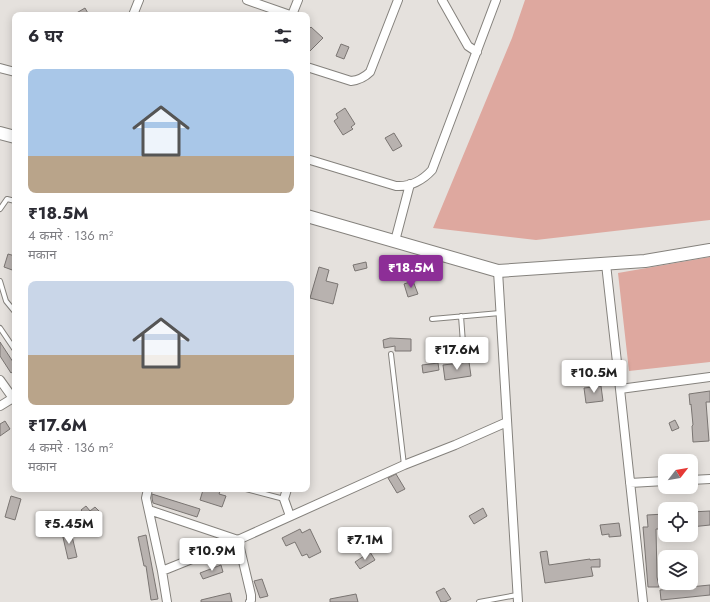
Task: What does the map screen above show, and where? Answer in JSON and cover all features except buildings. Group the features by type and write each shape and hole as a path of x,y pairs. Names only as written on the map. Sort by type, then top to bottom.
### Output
{"street":[{"path":"134,12 139,0"},
{"path":"247,0 282,12"},
{"path":"292,12 298,0"},
{"path":"310,68 350,81 358,80 366,76 370,72 398,0"},
{"path":"442,0 468,46 476,52"},
{"path":"310,160 396,186 403,187 426,177 432,170 496,0"},
{"path":"0,68 12,71"},
{"path":"0,133 12,136"},
{"path":"394,242 410,184"},
{"path":"310,217 498,271 645,261 710,250"},
{"path":"606,264 642,602"},
{"path":"498,271 518,598"},
{"path":"620,389 710,377"},
{"path":"0,380 12,396"},
{"path":"0,406 12,400"},
{"path":"162,571 238,540 404,465 507,422"},
{"path":"698,480 710,479"},
{"path":"630,483 658,481"},
{"path":"147,492 146,498 162,571 167,602"},
{"path":"286,492 284,498 290,516"},
{"path":"149,510 238,540"},
{"path":"238,540 251,595 250,602"}],"lane":[{"path":"0,209 7,199 12,200"},
{"path":"0,281 6,301 12,308"},
{"path":"432,319 501,313"},
{"path":"429,350 457,348 462,346 461,316"},
{"path":"0,328 12,346"},
{"path":"391,354 404,465"},
{"path":"259,492 284,498"},
{"path":"479,602 518,598"}],"shaded area":[{"path":"525,0 710,0 710,220 536,240 433,228 512,38"},
{"path":"710,257 710,362 629,371 618,273"}]}
